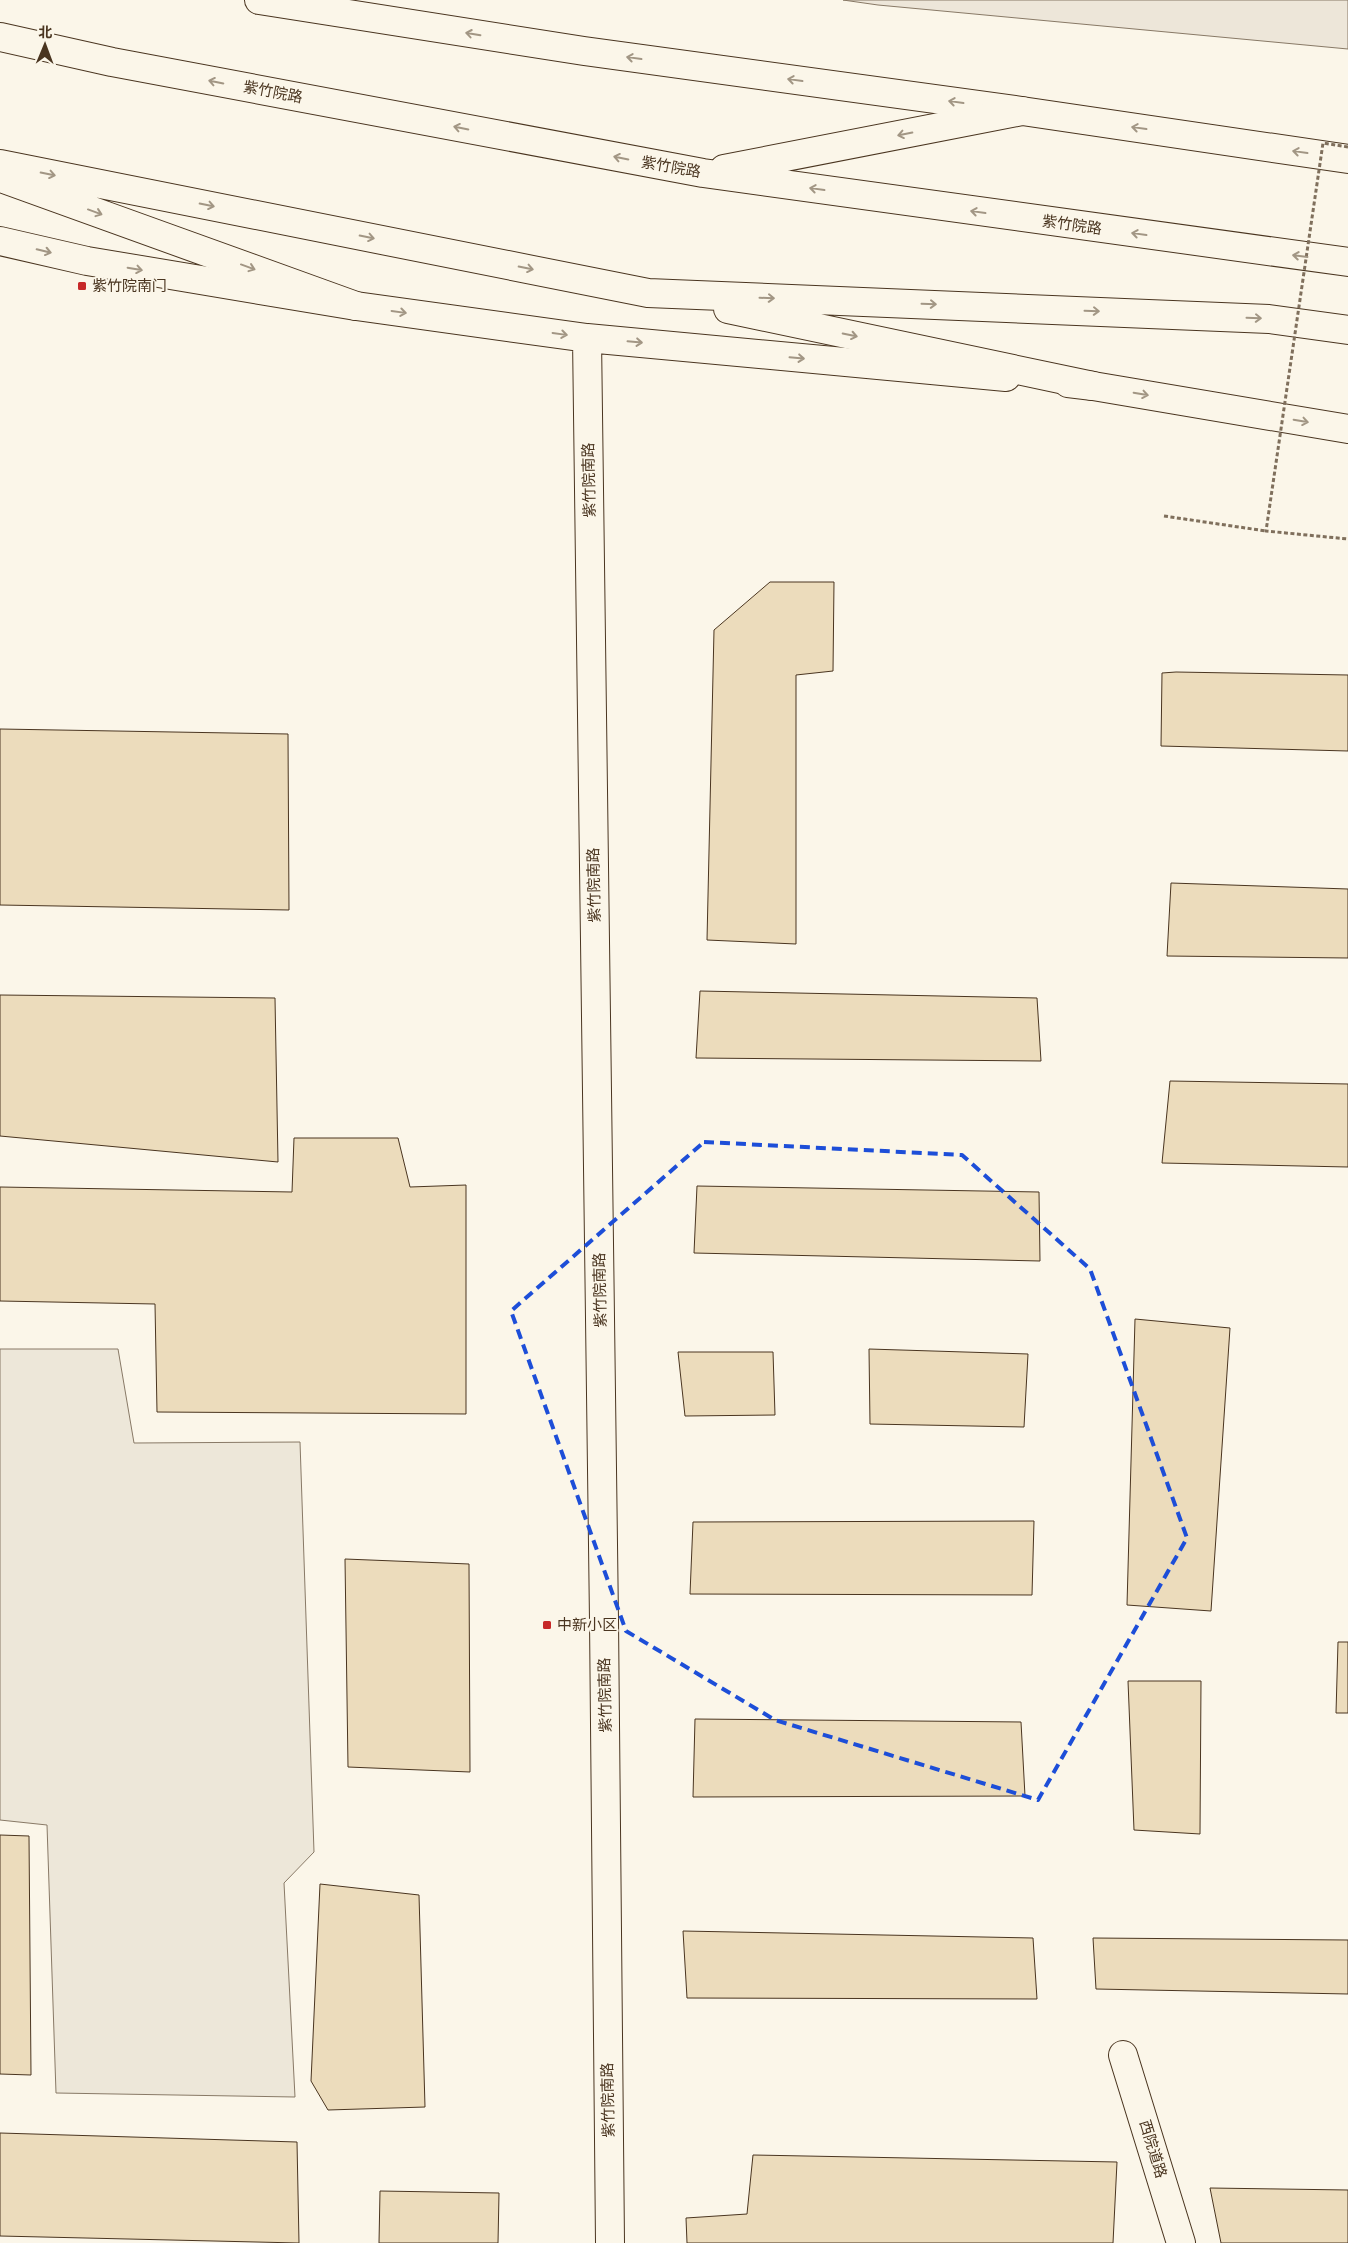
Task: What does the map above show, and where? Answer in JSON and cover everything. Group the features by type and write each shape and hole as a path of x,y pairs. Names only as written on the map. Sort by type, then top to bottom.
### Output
{"main road":[{"path":"259,0 584,51 1022,111 1348,160"},
{"name":"紫竹院路","path":"0,37 112,62 703,173 1348,262"},
{"path":"703,173 1022,111"},
{"path":"0,164 648,292 1093,386 1348,429"},
{"path":"0,178 356,306"},
{"path":"0,241 87,261 356,306 587,338 1093,386"},
{"path":"648,292 1269,319 1348,330"},
{"name":"紫竹院南路","path":"587,338 604,1601 610,2243"},
{"name":"西院道路","path":"1123,2055 1181,2243"}],"path":[{"path":"1266,531 1323,143 1348,146"},
{"path":"1164,516 1266,531 1348,539"}],"highlighted area":[{"path":"704,1142 962,1155 1090,1269 1187,1538 1038,1800 775,1720 626,1631 511,1311"}],"shaded area":[{"path":"843,0 1348,0 1348,49 878,5"},
{"path":"0,1349 118,1349 134,1443 300,1442 314,1852 284,1883 295,2097 56,2093 47,1825 0,1820"}],"building":[{"path":"770,582 834,582 833,671 796,675 796,944 707,940 714,630"},
{"path":"1162,673 1348,675 1348,751 1161,746"},
{"path":"0,729 288,734 289,910 0,905"},
{"path":"1171,883 1348,889 1348,958 1167,956"},
{"path":"700,991 1037,998 1041,1061 696,1058"},
{"path":"0,995 275,998 278,1162 0,1136"},
{"path":"1170,1081 1348,1084 1348,1167 1162,1163"},
{"path":"294,1138 398,1138 410,1187 466,1185 466,1414 157,1412 155,1304 0,1301 0,1187 292,1192"},
{"path":"697,1186 1039,1192 1040,1261 694,1253"},
{"path":"1135,1319 1230,1328 1211,1611 1127,1605"},
{"path":"869,1349 1028,1354 1024,1427 870,1424"},
{"path":"678,1352 773,1352 775,1415 685,1416"},
{"path":"1034,1521 1032,1595 690,1594 693,1522"},
{"path":"345,1559 469,1564 470,1772 348,1767"},
{"path":"1338,1642 1348,1642 1348,1713 1336,1713"},
{"path":"1128,1681 1201,1681 1200,1834 1134,1830"},
{"path":"695,1719 1021,1722 1025,1796 693,1797"},
{"path":"0,1835 29,1836 31,2075 0,2074"},
{"path":"320,1884 419,1895 425,2107 328,2110 311,2081"},
{"path":"683,1931 1033,1938 1037,1999 687,1998"},
{"path":"1093,1938 1348,1940 1348,1994 1096,1989"},
{"path":"0,2133 297,2142 299,2243 0,2236"},
{"path":"753,2155 1117,2162 1113,2243 687,2243 686,2218 747,2214"},
{"path":"1210,2188 1348,2190 1348,2243 1221,2243"},
{"path":"380,2191 499,2193 498,2243 379,2243"}],"place":[{"name":"紫竹院南门","path":"82,286"},
{"name":"中新小区","path":"547,1625"}]}
